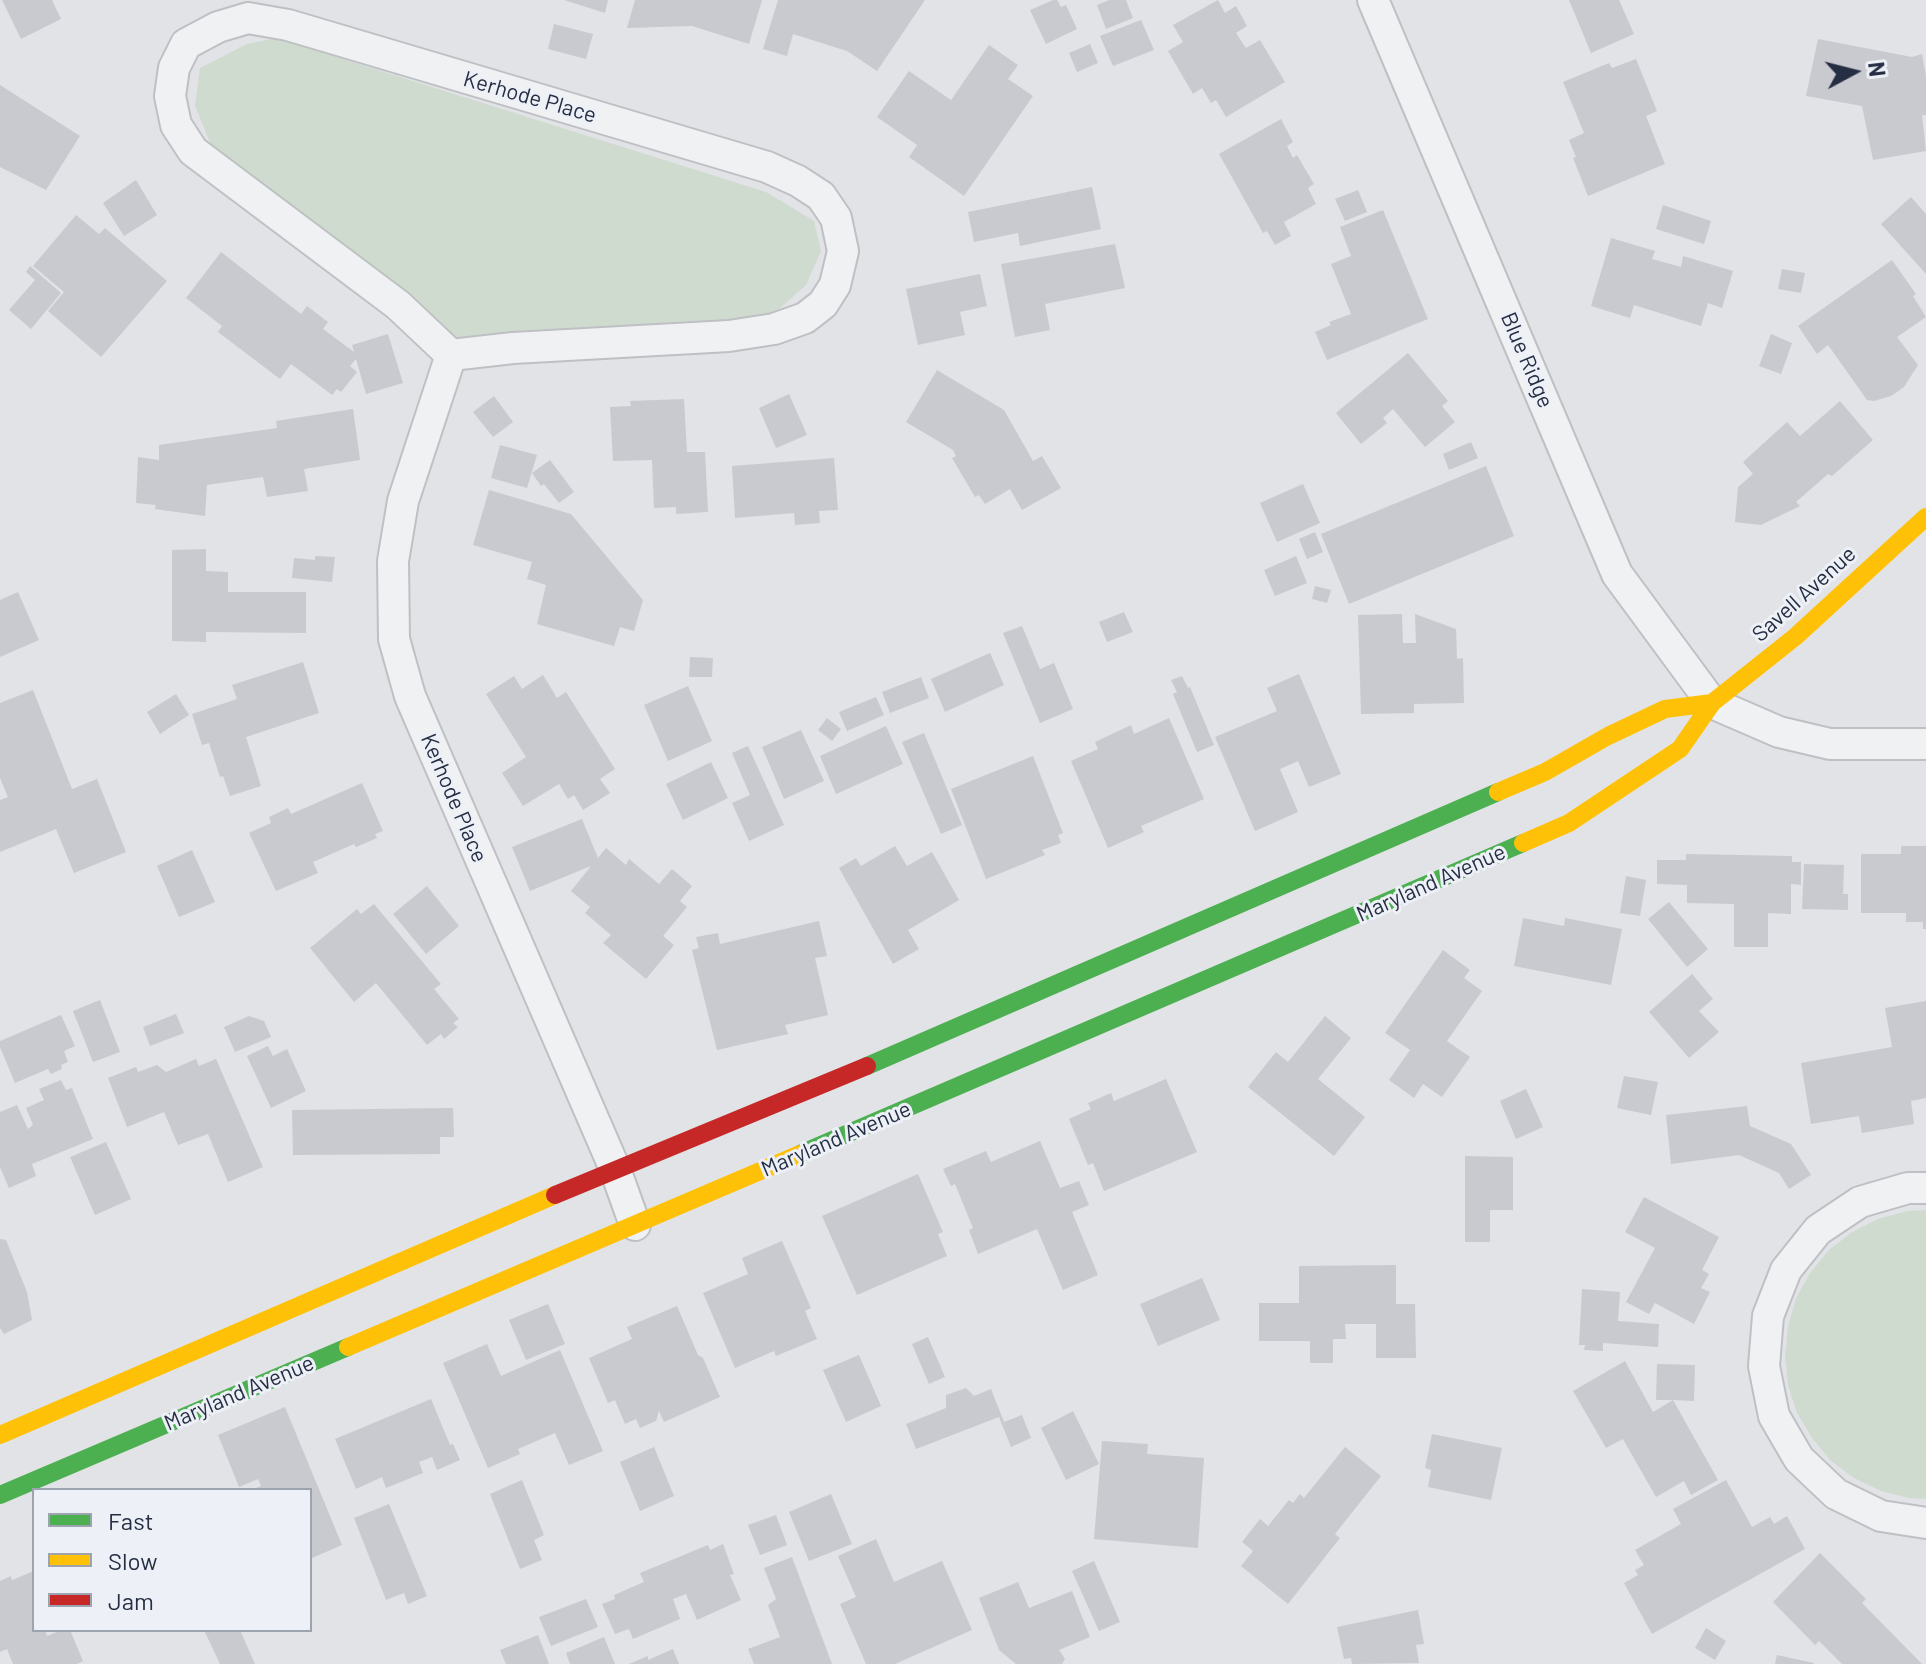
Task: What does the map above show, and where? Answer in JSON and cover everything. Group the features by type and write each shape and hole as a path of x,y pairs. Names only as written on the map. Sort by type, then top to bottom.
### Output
{"street":[{"name":"Blue Ridge","path":"1373,0 1617,574 1712,703"},
{"name":"Kerhode Place","path":"248,18 288,25 767,167 821,196 836,218 843,251 835,285 823,304 805,318 774,329 729,336 513,348 451,355 398,305 193,151 176,125 170,96 174,68 186,44 218,27 248,18"},
{"name":"Kerhode Place","path":"451,355 403,501 393,561 394,639 410,696 615,1169 635,1225"},
{"name":"Savell Avenue","path":"1661,763 1680,749 1712,703 1795,637 1926,517"},
{"path":"0,1435 615,1169 787,1101 1545,772 1608,736 1665,709 1712,703 1779,732 1830,744 1926,744"},
{"name":"Maryland Avenue","path":"0,1495 1569,823 1661,763"},
{"path":"1545,772 1569,823"},
{"path":"1926,1188 1908,1188 1860,1202 1818,1230 1786,1270 1772,1304 1768,1316 1764,1366 1774,1416 1799,1459 1836,1494 1881,1516 1926,1523"}],"shaded area":[{"path":"276,38 766,192 814,221 821,251 806,285 769,318 457,339 214,152 195,106 200,68 247,44"},
{"path":"1926,1210 1926,1499 1881,1491 1854,1478 1831,1461 1797,1413 1788,1385 1785,1356 1788,1327 1796,1298 1810,1273 1829,1250 1852,1232 1878,1219 1907,1211"}],"building":[{"path":"2,0 52,0 61,19 21,39"},
{"path":"564,0 608,0 605,13"},
{"path":"635,0 762,0 749,44 692,26 627,28"},
{"path":"778,0 925,0 877,71 847,51 793,34 787,56 763,49"},
{"path":"1057,0 1061,7 1066,5 1077,29 1046,44 1030,10"},
{"path":"1109,0 1126,0 1133,18 1106,29 1097,5"},
{"path":"1218,0 1225,13 1236,6 1247,26 1236,33 1246,48 1260,40 1285,82 1226,117 1216,100 1211,103 1202,88 1193,94 1168,51 1183,42 1173,25"},
{"path":"1569,0 1619,0 1634,34 1591,53"},
{"path":"1141,20 1154,50 1113,66 1100,36"},
{"path":"554,24 593,34 586,59 548,49"},
{"path":"1818,39 1912,57 1922,54 1926,76 1926,115 1922,115 1926,151 1873,160 1862,106 1806,96"},
{"path":"1090,44 1098,63 1077,72 1069,53"},
{"path":"989,45 1018,65 1008,79 1033,96 964,196 909,157 917,145 877,117 909,71 951,100"},
{"path":"1636,59 1657,111 1646,116 1665,164 1588,196 1569,140 1584,133 1563,82 1609,63 1612,68"},
{"path":"0,85 80,136 46,190 0,167"},
{"path":"1281,119 1293,142 1287,146 1293,158 1297,155 1314,184 1308,188 1316,204 1284,222 1291,236 1275,245 1267,231 1263,233 1219,154"},
{"path":"136,180 157,215 124,236 103,203"},
{"path":"1092,187 1101,229 1020,246 1018,233 974,242 968,212"},
{"path":"1358,190 1367,212 1345,221 1335,199"},
{"path":"1911,197 1926,214 1926,274 1881,224"},
{"path":"1663,205 1711,221 1704,244 1656,229"},
{"path":"1383,210 1428,319 1327,360 1315,332 1331,325 1329,322 1351,314 1331,264 1351,256 1340,227"},
{"path":"76,215 99,234 105,228 167,281 101,357 48,311 64,292 33,266"},
{"path":"1611,238 1655,251 1652,259 1681,267 1683,256 1733,271 1722,308 1708,303 1701,326 1634,305 1630,318 1591,306"},
{"path":"1115,244 1125,288 1045,304 1050,330 1015,337 1001,264"},
{"path":"221,252 301,314 307,306 328,322 323,329 354,352 352,345 388,334 403,383 366,394 356,359 350,366 357,372 341,392 337,389 332,395 291,364 280,379 218,332 222,326 186,298"},
{"path":"1892,260 1916,294 1913,296 1926,317 1897,337 1918,365 1904,387 1891,396 1867,400 1828,345 1817,354 1798,326"},
{"path":"30,266 61,293 31,329 9,310 35,280 26,272"},
{"path":"1782,269 1805,273 1801,293 1778,289"},
{"path":"980,274 987,306 960,312 965,335 918,345 906,289"},
{"path":"1771,334 1792,343 1781,374 1759,366"},
{"path":"1408,353 1448,401 1442,406 1455,422 1425,447 1393,409 1383,418 1387,423 1361,444 1336,413"},
{"path":"937,370 1004,410 1033,461 1042,456 1061,488 1022,510 1010,489 985,504 979,495 975,497 952,458 956,456 953,450 906,422"},
{"path":"789,394 807,435 776,448 759,408"},
{"path":"494,396 513,422 493,437 473,412"},
{"path":"684,399 687,452 705,452 708,512 676,514 676,507 654,508 652,460 613,461 610,407 631,406 630,401"},
{"path":"1840,401 1873,440 1796,502 1800,506 1761,525 1735,522 1738,487 1753,474 1743,462 1787,422 1800,436"},
{"path":"353,409 360,460 304,469 308,491 267,497 263,477 207,485 205,516 136,503 138,457 159,460 159,445 277,428 276,421"},
{"path":"1471,442 1478,458 1449,470 1443,454"},
{"path":"500,445 537,455 527,488 491,478"},
{"path":"834,458 838,510 819,511 820,523 795,525 794,513 735,518 732,466"},
{"path":"550,460 574,492 559,503 532,473"},
{"path":"1486,466 1514,536 1349,604 1321,534"},
{"path":"1303,484 1320,523 1277,542 1260,503"},
{"path":"489,490 571,514 643,600 634,631 620,627 614,646 537,624 546,585 527,579 532,562 473,545"},
{"path":"1315,532 1323,552 1307,559 1299,539"},
{"path":"206,549 206,571 228,572 228,592 306,592 306,633 206,632 206,642 172,641 172,550"},
{"path":"315,556 335,557 332,582 292,578 294,558 315,560"},
{"path":"1296,556 1307,583 1275,596 1264,570"},
{"path":"1315,586 1331,590 1327,603 1312,599"},
{"path":"18,592 39,640 0,657 0,600"},
{"path":"1124,612 1133,632 1107,642 1099,622"},
{"path":"1402,614 1403,643 1416,643 1415,614 1456,629 1457,659 1463,658 1464,703 1414,704 1414,713 1361,714 1358,615"},
{"path":"1022,626 1040,669 1054,663 1073,709 1040,723 1003,633"},
{"path":"990,653 1004,685 945,712 931,679"},
{"path":"690,657 713,658 712,677 689,677"},
{"path":"303,662 319,713 246,737 261,786 230,796 209,743 202,745 192,714 237,699 232,685"},
{"path":"1299,674 1341,774 1309,787 1298,761 1280,769 1298,812 1255,831 1215,737 1277,711 1267,688"},
{"path":"543,675 557,698 566,692 615,769 600,779 610,793 583,810 574,795 568,799 559,784 523,806 502,773 526,757 486,694 514,676 522,689"},
{"path":"1182,676 1190,687 1214,745 1197,752 1173,694 1177,692 1171,680"},
{"path":"921,677 929,698 890,713 882,692"},
{"path":"688,686 712,741 668,761 644,705"},
{"path":"33,690 72,789 97,779 126,852 74,873 56,829 0,852 0,800 8,797 0,778 0,703"},
{"path":"176,694 189,715 160,734 147,712"},
{"path":"876,697 884,715 847,731 839,712"},
{"path":"827,718 841,729 832,741 818,730"},
{"path":"1169,718 1204,799 1141,826 1144,832 1108,848 1071,761 1098,749 1095,742 1131,725 1134,734"},
{"path":"886,726 903,764 836,794 820,756"},
{"path":"801,730 824,781 784,799 762,747"},
{"path":"924,733 962,825 941,834 902,742"},
{"path":"748,746 784,825 749,841 732,803 750,795 732,753"},
{"path":"1033,756 1063,833 1058,835 1061,843 1042,850 1045,855 986,879 951,789"},
{"path":"711,762 728,798 683,820 666,784"},
{"path":"362,783 383,831 375,834 377,838 356,847 354,844 313,862 318,873 276,891 249,833 271,823 269,817 288,808 291,814"},
{"path":"582,819 598,858 606,848 626,865 629,859 659,884 672,869 692,886 680,901 687,907 663,936 674,945 646,979 603,943 611,935 585,913 590,907 571,891 591,866 530,891 512,847"},
{"path":"895,846 907,866 932,852 959,900 908,930 919,949 893,964 839,868 856,858 861,866"},
{"path":"1901,846 1926,846 1926,929 1923,929 1923,922 1906,922 1906,913 1861,913 1861,854 1901,854"},
{"path":"192,850 215,902 179,917 157,866"},
{"path":"1686,854 1792,856 1792,862 1801,862 1801,885 1791,884 1791,914 1768,913 1768,947 1734,947 1734,904 1687,903 1687,885 1657,884 1657,860 1686,860"},
{"path":"1804,864 1844,865 1843,894 1848,894 1848,910 1802,909"},
{"path":"1626,876 1646,880 1640,916 1620,913"},
{"path":"427,886 459,926 426,954 393,914"},
{"path":"1669,902 1708,949 1687,967 1648,919"},
{"path":"374,904 441,984 434,989 459,1019 453,1023 458,1027 444,1039 441,1034 427,1045 376,983 354,1002 310,948 357,909 361,914"},
{"path":"1523,918 1564,926 1565,918 1622,929 1611,985 1514,966"},
{"path":"819,921 827,956 815,958 828,1015 785,1025 788,1034 717,1050 692,950 699,948 696,937 718,933 720,944"},
{"path":"1443,950 1470,970 1464,978 1482,991 1447,1041 1470,1057 1442,1097 1423,1084 1414,1098 1389,1080 1410,1050 1385,1033"},
{"path":"1692,974 1713,999 1699,1011 1719,1032 1689,1058 1649,1012"},
{"path":"100,1000 120,1052 93,1062 73,1011"},
{"path":"1926,1001 1926,1098 1911,1101 1914,1124 1862,1133 1859,1116 1811,1124 1801,1063 1892,1047 1885,1008"},
{"path":"176,1014 184,1033 150,1046 143,1027"},
{"path":"61,1015 75,1046 64,1051 68,1062 51,1074 48,1069 15,1083 0,1041"},
{"path":"249,1016 264,1021 271,1037 235,1052 224,1027"},
{"path":"1325,1016 1351,1038 1318,1079 1365,1117 1334,1156 1248,1087 1276,1052 1288,1062"},
{"path":"268,1046 273,1056 287,1049 306,1091 271,1108 247,1056"},
{"path":"196,1059 199,1066 216,1059 263,1167 228,1182 208,1134 178,1145 164,1112 127,1127 108,1078 136,1067 138,1072 157,1065 166,1072"},
{"path":"1624,1076 1658,1082 1651,1115 1617,1108"},
{"path":"1166,1079 1197,1152 1104,1191 1093,1163 1088,1165 1069,1119 1091,1109 1088,1103 1111,1093 1114,1101"},
{"path":"61,1080 66,1090 72,1088 93,1139 32,1164 36,1176 9,1188 0,1167 0,1112 17,1105 28,1129 33,1125 26,1108 44,1100 39,1089"},
{"path":"1526,1089 1543,1127 1516,1139 1500,1101"},
{"path":"1747,1106 1750,1126 1791,1144 1811,1175 1789,1189 1779,1173 1739,1155 1671,1164 1666,1115"},
{"path":"453,1108 454,1137 440,1137 440,1154 293,1155 292,1110"},
{"path":"1040,1141 1060,1188 1079,1181 1089,1205 1072,1212 1098,1275 1063,1290 1037,1229 978,1254 969,1230 973,1228 955,1184 951,1186 943,1169 986,1151 991,1162"},
{"path":"106,1142 131,1199 95,1215 70,1157"},
{"path":"1465,1156 1513,1157 1513,1210 1490,1210 1490,1242 1465,1242"},
{"path":"918,1174 943,1232 938,1234 947,1256 857,1295 822,1216"},
{"path":"1644,1197 1719,1237 1702,1270 1709,1274 1701,1288 1710,1292 1694,1324 1655,1303 1649,1314 1626,1302 1655,1248 1625,1232"},
{"path":"0,1239 6,1240 27,1292 32,1320 4,1334 0,1328"},
{"path":"782,1241 811,1308 805,1311 817,1339 776,1356 774,1351 735,1368 703,1293 748,1274 742,1258"},
{"path":"1396,1265 1396,1304 1415,1304 1416,1358 1376,1358 1376,1324 1345,1324 1346,1339 1333,1339 1333,1363 1310,1363 1310,1341 1259,1341 1259,1303 1299,1303 1299,1266"},
{"path":"1202,1278 1220,1320 1158,1346 1140,1304"},
{"path":"1582,1289 1620,1292 1618,1321 1659,1324 1658,1347 1603,1343 1603,1351 1584,1350 1585,1345 1579,1345"},
{"path":"548,1304 565,1344 526,1360 509,1320"},
{"path":"677,1306 720,1397 664,1422 659,1411 656,1421 640,1428 636,1419 625,1424 615,1400 608,1403 589,1358 632,1339 627,1327"},
{"path":"928,1337 945,1377 929,1384 912,1344"},
{"path":"487,1344 501,1376 560,1350 603,1451 569,1465 555,1433 518,1449 520,1454 488,1468 443,1363"},
{"path":"859,1355 881,1406 846,1422 823,1370"},
{"path":"1625,1361 1653,1412 1673,1400 1718,1480 1691,1495 1684,1481 1656,1497 1623,1439 1606,1448 1573,1391"},
{"path":"1657,1364 1695,1365 1694,1401 1656,1400"},
{"path":"966,1388 974,1396 991,1389 1004,1422 1022,1415 1031,1438 1011,1447 999,1417 916,1449 906,1424 946,1408 946,1395"},
{"path":"431,1399 450,1445 453,1444 460,1460 437,1470 432,1457 419,1462 423,1473 386,1488 382,1477 356,1489 335,1439"},
{"path":"285,1407 342,1545 312,1558 312,1488 256,1488 261,1486 258,1479 239,1487 218,1435"},
{"path":"1073,1411 1099,1464 1066,1480 1041,1428"},
{"path":"1432,1434 1502,1448 1491,1500 1428,1487 1431,1470 1425,1468"},
{"path":"1102,1441 1148,1444 1147,1454 1204,1458 1198,1548 1094,1539"},
{"path":"654,1447 674,1496 640,1511 620,1462"},
{"path":"1345,1447 1381,1476 1335,1534 1340,1538 1288,1604 1241,1566 1253,1551 1242,1542 1260,1519 1268,1526 1289,1500 1293,1503 1300,1494 1304,1498"},
{"path":"522,1480 544,1535 534,1540 542,1560 520,1569 490,1494"},
{"path":"1726,1480 1752,1527 1770,1517 1774,1524 1787,1516 1805,1549 1652,1634 1624,1583 1638,1575 1635,1570 1644,1565 1635,1550 1681,1524 1673,1509"},
{"path":"831,1494 852,1544 809,1561 789,1512"},
{"path":"389,1504 427,1596 408,1604 404,1593 386,1600 354,1518"},
{"path":"776,1515 787,1545 760,1555 748,1525"},
{"path":"876,1539 894,1582 942,1561 972,1630 895,1664 866,1664 840,1604 856,1597 838,1556"},
{"path":"723,1544 734,1574 730,1575 741,1600 697,1620 686,1594 673,1599 680,1619 633,1639 629,1629 615,1634 602,1604 615,1599 614,1595 644,1582 640,1573 708,1545 710,1550"},
{"path":"1820,1553 1866,1599 1862,1603 1922,1664 1842,1664 1819,1641 1815,1645 1773,1602"},
{"path":"792,1557 832,1664 754,1664 748,1649 780,1637 768,1605 776,1599 764,1568"},
{"path":"1094,1561 1120,1622 1099,1631 1072,1571"},
{"path":"32,1572 32,1632 46,1632 47,1636 71,1632 83,1661 77,1664 13,1664 7,1649 0,1652 0,1581 11,1576 12,1580"},
{"path":"1018,1582 1029,1608 1072,1591 1090,1637 1059,1650 1065,1659 1062,1664 1016,1664 999,1650 979,1598"},
{"path":"586,1599 598,1627 551,1646 539,1617"},
{"path":"1418,1610 1424,1644 1416,1645 1419,1663 1352,1664 1351,1658 1344,1659 1337,1627"},
{"path":"1706,1628 1726,1641 1715,1660 1695,1648"},
{"path":"205,1632 241,1632 255,1664 220,1664"},
{"path":"538,1635 549,1664 506,1664 500,1650"},
{"path":"604,1637 615,1664 570,1664 566,1653"},
{"path":"673,1649 679,1664 629,1664 648,1656 648,1660"},
{"path":"1777,1655 1814,1663 1814,1664 1775,1664"}],"traffic: fast":[{"path":"867,1066 1498,792"},
{"path":"800,1154 1523,843"},
{"path":"0,1495 348,1347"}],"traffic: slow":[{"path":"1523,843 1569,823 1680,749 1712,703 1795,637 1926,517"},
{"path":"1498,792 1545,772 1608,736 1665,709 1712,703"},
{"path":"348,1347 800,1154"},
{"path":"0,1435 555,1195"}],"traffic: jam":[{"path":"555,1195 867,1066"}]}
